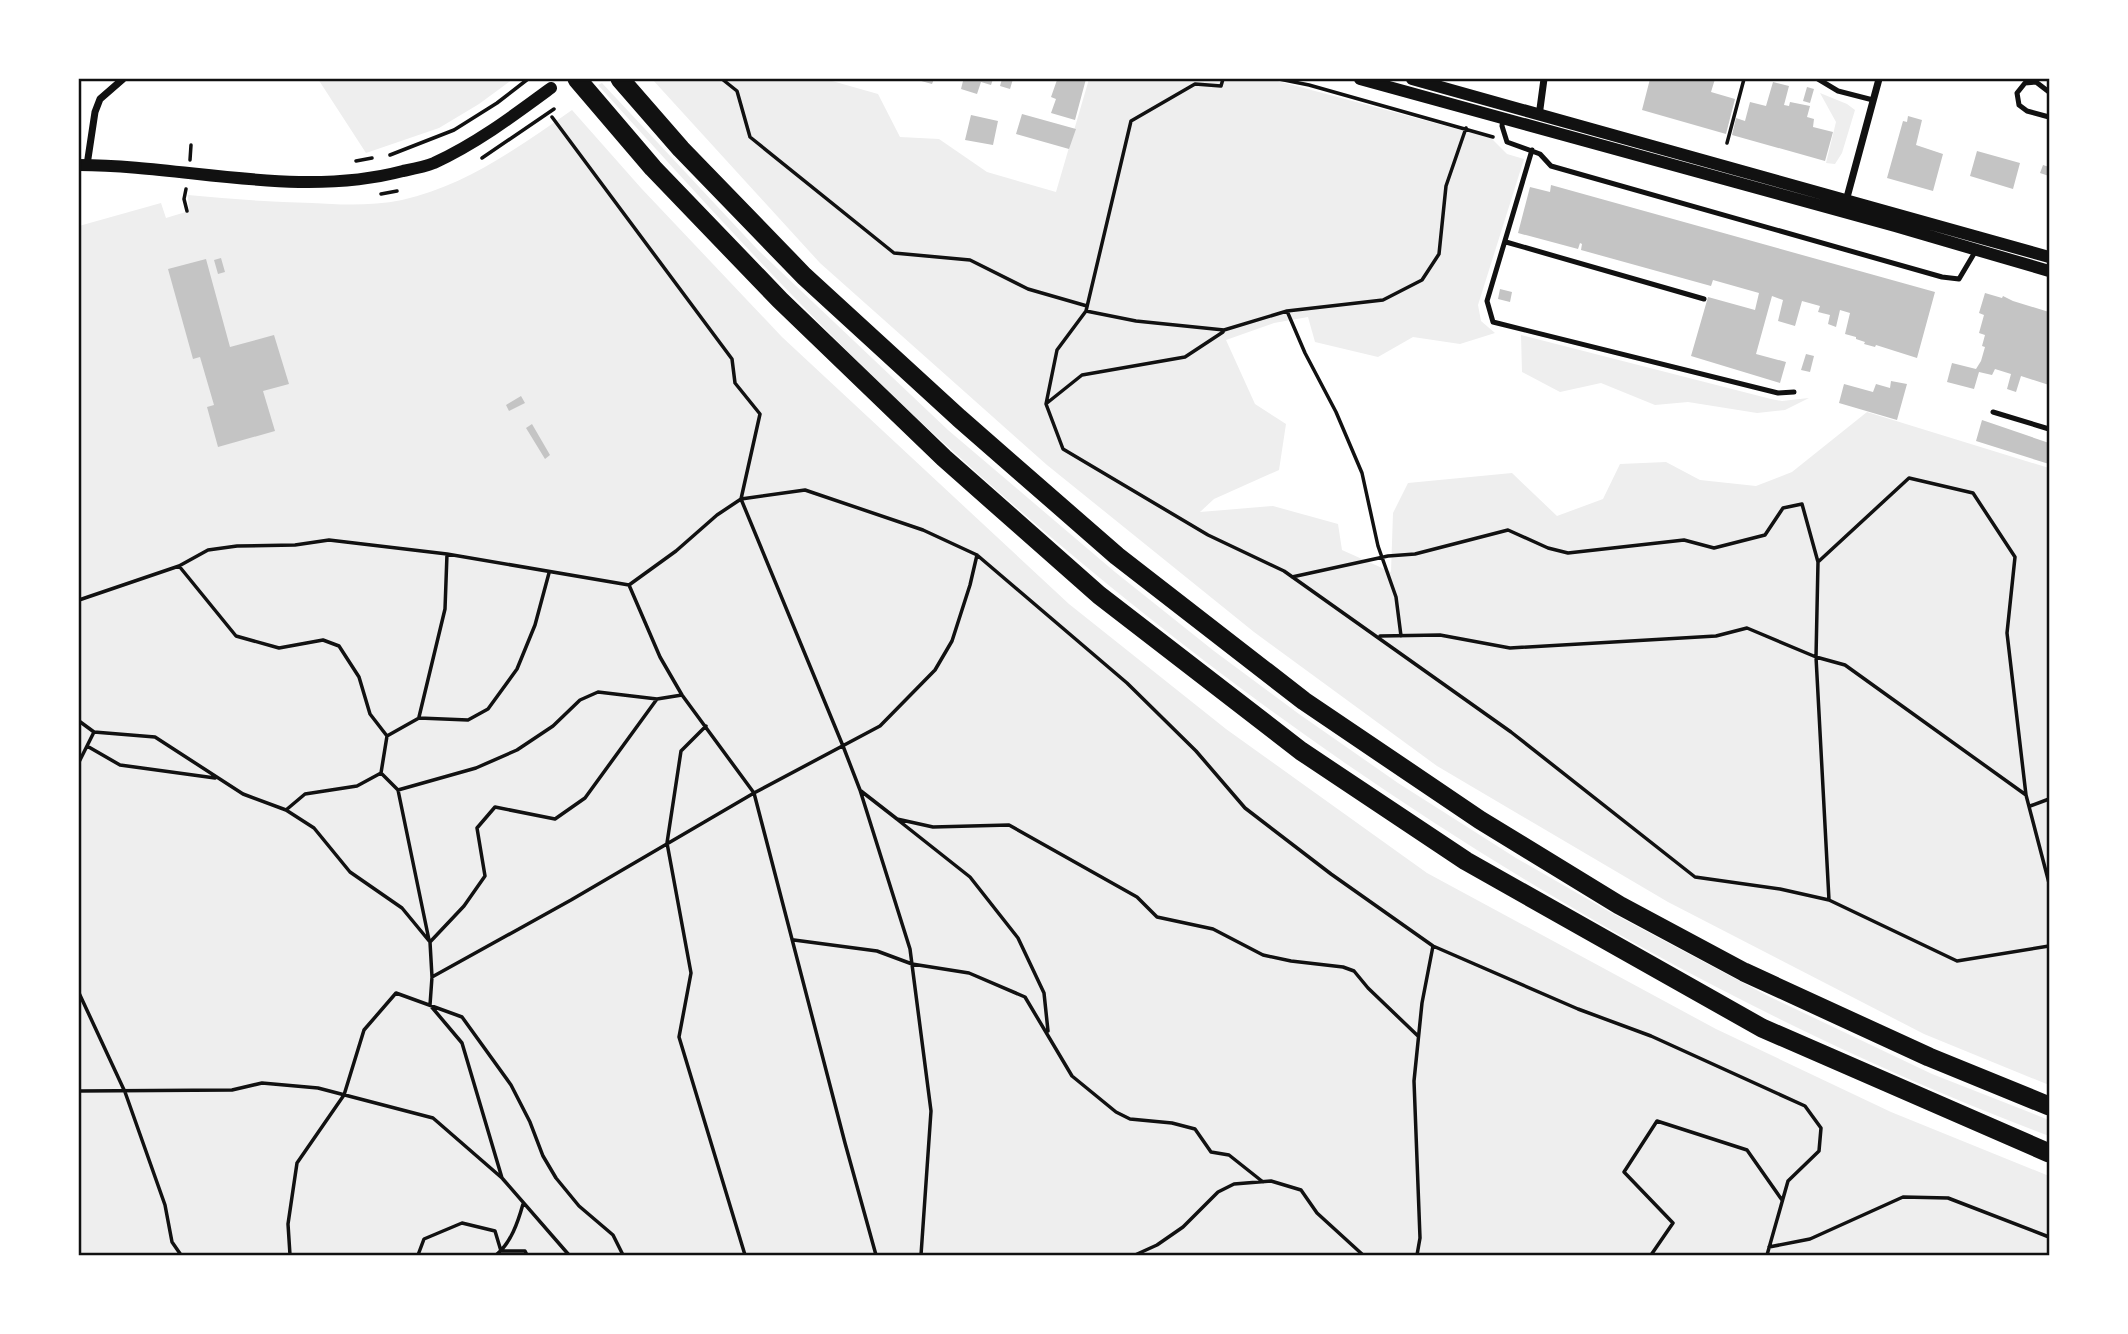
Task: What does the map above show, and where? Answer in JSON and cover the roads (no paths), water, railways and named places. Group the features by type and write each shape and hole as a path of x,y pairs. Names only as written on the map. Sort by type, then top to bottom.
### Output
{"highway":[{"path":"577,79 653,168 762,281 944,458 1099,595 1301,751 1466,861 1762,1028 2049,1153"},
{"path":"620,79 681,149 804,276 959,418 1117,556 1304,701 1480,820 1619,905 1744,972 1929,1057 2049,1106"}],"street":[{"path":"122,79 100,99 83,165 125,166 312,183 376,178 431,164 476,141 551,88"},
{"path":"1360,79 1536,127 1844,205 1980,236 2049,257"},
{"path":"1412,79 1844,205 1976,250 2049,271"},
{"path":"1536,127 1544,79"},
{"path":"1844,205 1880,79"}],"lane":[{"path":"1818,79 1838,91 1873,100"},
{"path":"2049,92 2036,82 2025,83 2017,93 2019,105 2027,111 2049,117"},
{"path":"1503,118 1507,142 1540,153 1551,166 1942,277 1959,279 1976,250 1980,236"},
{"path":"1532,150 1488,301 1493,322 1777,393 1794,392"},
{"path":"1506,242 1703,299"},
{"path":"1993,412 2049,429"}]}
